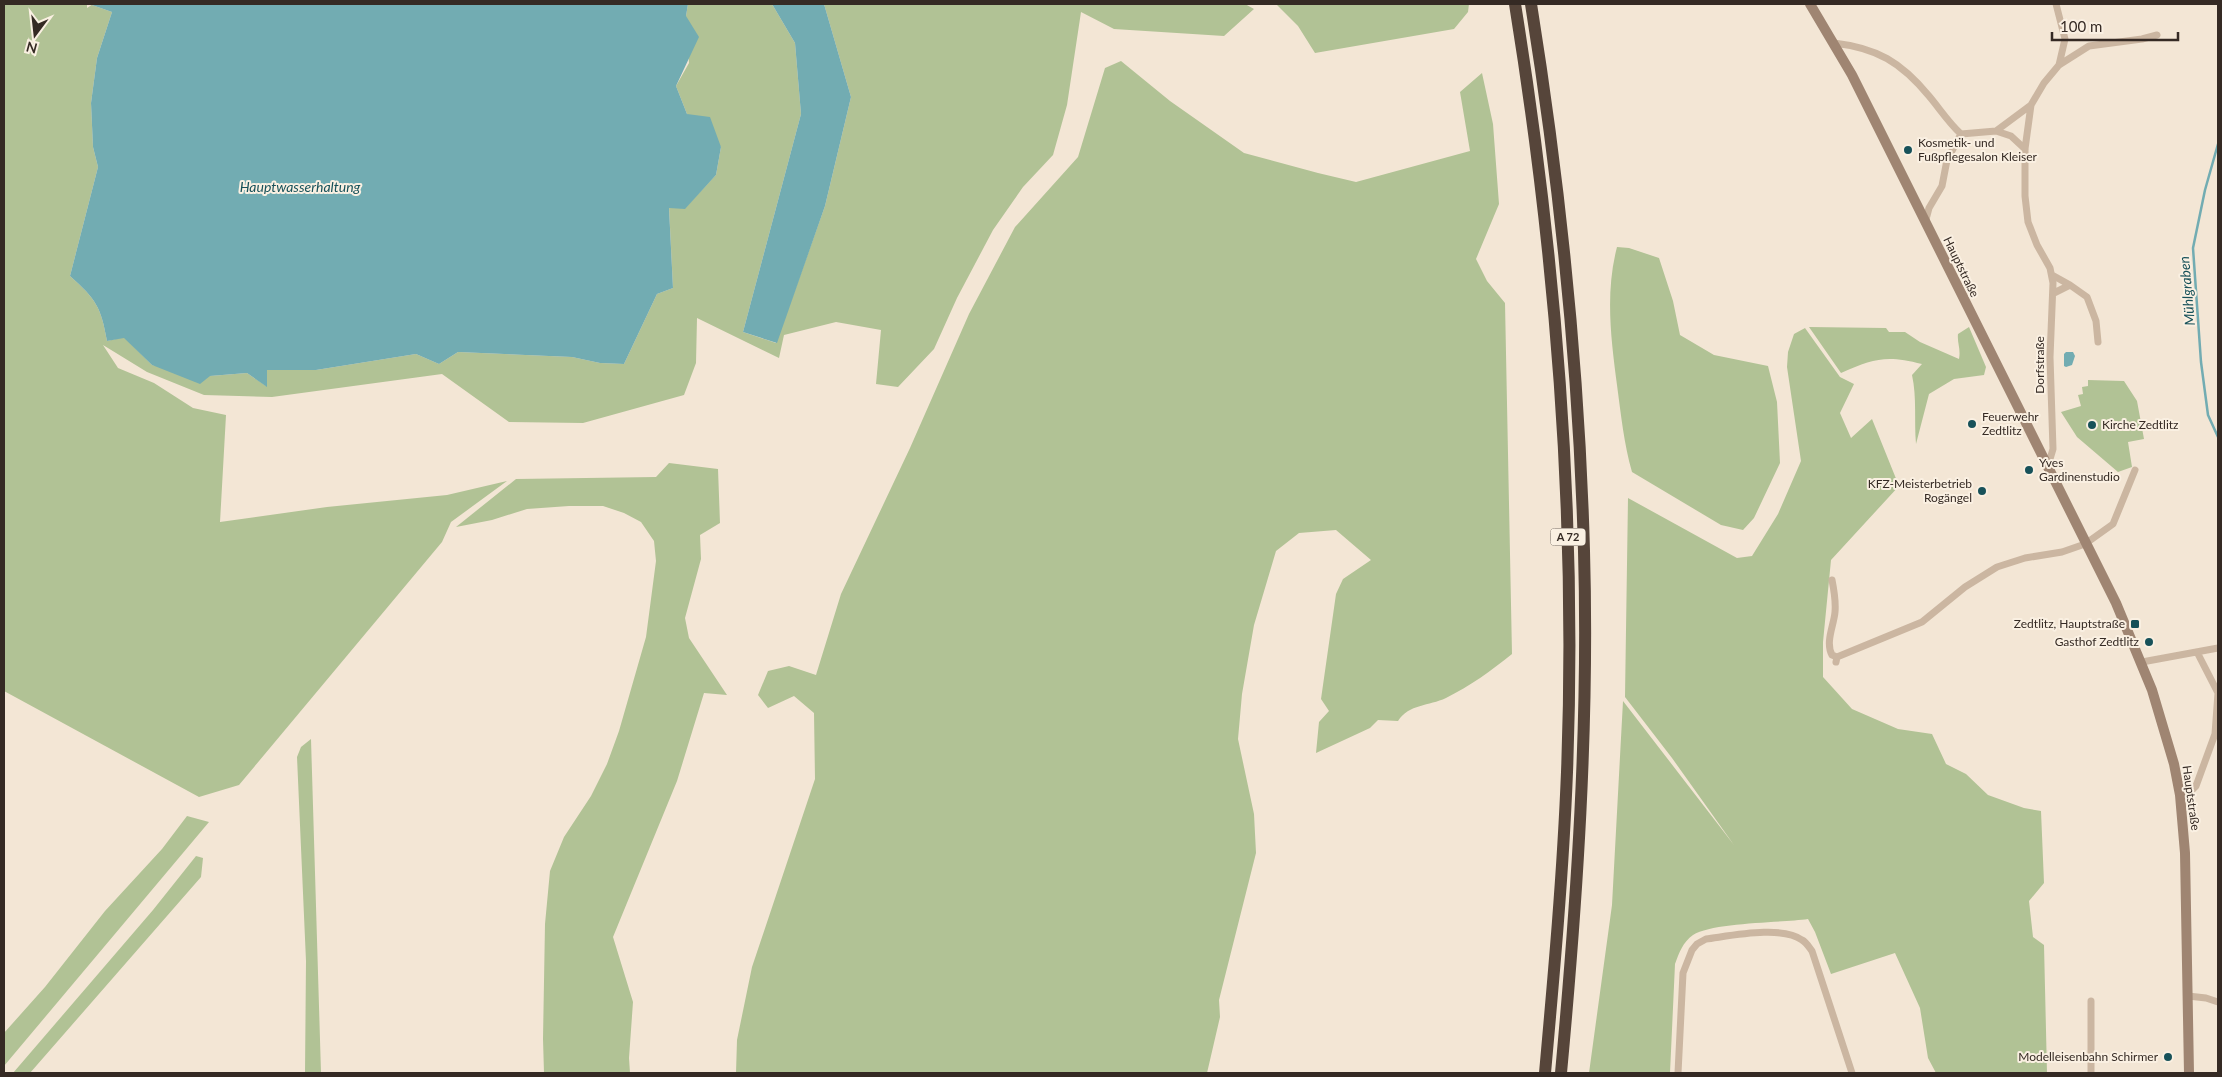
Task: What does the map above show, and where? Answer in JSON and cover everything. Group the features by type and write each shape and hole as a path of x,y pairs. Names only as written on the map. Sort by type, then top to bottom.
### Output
{"highway":[{"name":"A 72","path":"1515,4 1543,191 1556,317 1564,435 1568,553 1567,772 1558,935 1545,1073"},
{"name":"A 72","path":"1531,4 1559,188 1572,313 1584,552 1583,774 1574,936 1561,1073"}],"main road":[{"name":"Hauptstraße","path":"1810,4 1834,43 1925,223 2128,627 2142,662 2161,718 2180,794 2185,853 2190,1073"}],"street":[{"name":"Dorfstraße","path":"2056,4 2065,39 2059,65"},
{"name":"Dorfstraße","path":"1996,131 2031,104 2044,83 2059,65 2089,46 2142,39 2157,35"},
{"path":"1834,43 1870,50 1897,65 1916,82 1948,123 1962,134 1996,131 2011,136 2025,149"},
{"name":"Dorfstraße","path":"2031,104 2025,149 2025,196 2028,222 2052,275 2054,293 2050,356 2053,449 2050,459 2044,462"},
{"path":"1925,223 1929,208 1942,186 1946,160 1962,134"},
{"path":"2052,275 2087,297 2092,306 2096,321 2098,342"},
{"path":"2054,293 2070,285"},
{"path":"1832,580 1835,612 1830,639 1830,651 1837,659 1922,622 1965,587 1997,567 2025,558 2062,552 2085,544 2112,524 2135,470"},
{"path":"2142,662 2218,648"},
{"path":"2180,794 2188,792 2196,786 2216,733 2218,693 2197,652"},
{"path":"1678,1073 1683,972 1692,950 1697,944 1706,939 1774,932 1788,934 1801,939 1812,951 1852,1073"},
{"path":"2188,996 2206,998 2218,1002"},
{"path":"2091,1001 2091,1073"}],"green space":[{"path":"4,4 87,4 87,8 93,4 112,12 97,58 91,103 93,147 98,167 70,276 86,291 96,304 100,312 107,341 124,337 152,365 210,376 247,373 266,386 266,370 316,370 416,354 439,364 458,352 572,357 600,363 624,364 657,294 673,288 669,207 685,208 716,175 721,147 687,114 676,86 689,63 686,16 688,4 772,4 795,43 801,114 743,332 776,343 825,206 851,97 824,4 1245,4 1254,9 1224,36 1114,29 1081,12 1067,105 1053,155 1023,187 993,230 957,298 934,349 898,387 876,384 881,330 836,322 784,335 779,358 697,318 696,363 684,395 583,423 509,422 442,374 272,397 204,395 147,372 103,345 118,368 154,383 193,408 226,415 220,522 327,507 447,495 507,481 451,522 442,542 239,785 199,797 4,691"},
{"path":"1276,4 1469,4 1468,12 1454,29 1315,53 1298,26"},
{"path":"1121,61 1170,101 1244,153 1356,182 1470,151 1460,92 1482,73 1493,124 1499,204 1476,259 1487,281 1505,303 1512,654 1480,678 1446,698 1414,708 1403,715 1398,721 1378,720 1370,728 1316,753 1319,722 1329,711 1321,699 1336,594 1343,579 1371,560 1336,530 1299,533 1276,551 1254,625 1242,694 1238,739 1254,814 1256,853 1219,1000 1220,1017 1207,1073 736,1073 737,1040 752,967 815,779 814,713 794,696 768,708 758,695 768,671 789,666 816,675 841,594 910,448 969,314 1015,227 1078,157 1105,68"},
{"path":"1617,247 1629,248 1659,258 1673,301 1680,335 1714,355 1768,366 1777,402 1780,463 1754,518 1743,530 1721,525 1632,472 1623,429 1611,333 1611,282"},
{"path":"1809,327 1886,328 1889,332 1905,332 1920,342 1959,359 1958,334 1969,327 1986,367 1984,375 1954,379 1929,394 1916,444 1912,375 1922,364 1890,359 1872,361 1841,373"},
{"path":"1805,328 1840,377 1854,384 1840,413 1851,438 1872,419 1899,486 1831,560 1823,642 1823,677 1852,709 1898,729 1932,734 1946,764 1966,774 1988,795 2024,808 2041,811 2044,883 2029,901 2033,937 2044,945 2047,1073 1936,1073 1928,1058 1920,1008 1895,953 1831,974 1808,919 1731,925 1693,935 1684,944 1675,964 1670,1073 1589,1073 1612,905 1623,701 1734,845 1672,758 1625,697 1628,498 1737,558 1752,556 1778,514 1801,461 1787,367 1788,352 1794,334"},
{"path":"2088,380 2124,381 2137,401 2144,439 2128,442 2132,467 2118,472 2077,437 2061,412 2081,406 2078,395 2083,394 2082,387 2088,386"},
{"path":"669,463 718,469 720,523 700,535 701,559 685,618 689,638 727,695 704,693 677,781 613,937 633,1002 629,1058 630,1073 544,1073 545,924 550,871 564,837 591,796 607,764 619,731 646,637 656,561 654,541 641,522 624,513 603,506 527,509 492,520 456,527 516,479 656,477"},
{"path":"311,739 321,1073 305,1073 306,961 297,757 301,747"},
{"path":"187,816 209,822 4,1066 4,1033 45,987 105,911 162,849"},
{"path":"196,856 203,858 201,877 30,1073 13,1073 153,910"}],"water":[{"name":"Hauptwasserhaltung","path":"93,4 688,4 686,16 699,37 676,86 687,114 710,117 721,147 716,175 685,209 669,208 673,288 657,294 624,364 600,363 572,357 458,352 439,364 416,354 316,370 267,370 267,387 247,373 210,376 200,384 152,365 124,338 107,341 100,312 96,304 86,291 70,276 98,167 93,147 91,103 97,58 112,12"},
{"path":"772,4 824,4 851,97 825,206 777,343 743,332 801,114 795,43"},
{"path":"2066,352 2073,352 2075,356 2072,365 2066,367 2064,366 2064,354"}],"waterway":[{"name":"Mühlgraben","path":"2218,144 2205,190 2193,248 2201,362 2208,415 2218,437"}],"place":[{"name":"Kosmetik- und Fußpflegesalon Kleiser","path":"1908,150"},
{"name":"Feuerwehr Zedtlitz","path":"1972,424"},
{"name":"Kirche Zedtlitz","path":"2092,425"},
{"name":"Yves Gardinenstudio","path":"2029,470"},
{"name":"KFZ-Meisterbetrieb Rogängel","path":"1982,491"},
{"name":"Zedtlitz, Hauptstraße","path":"2135,624"},
{"name":"Gasthof Zedtlitz","path":"2149,642"},
{"name":"Modelleisenbahn Schirmer","path":"2168,1057"}]}
